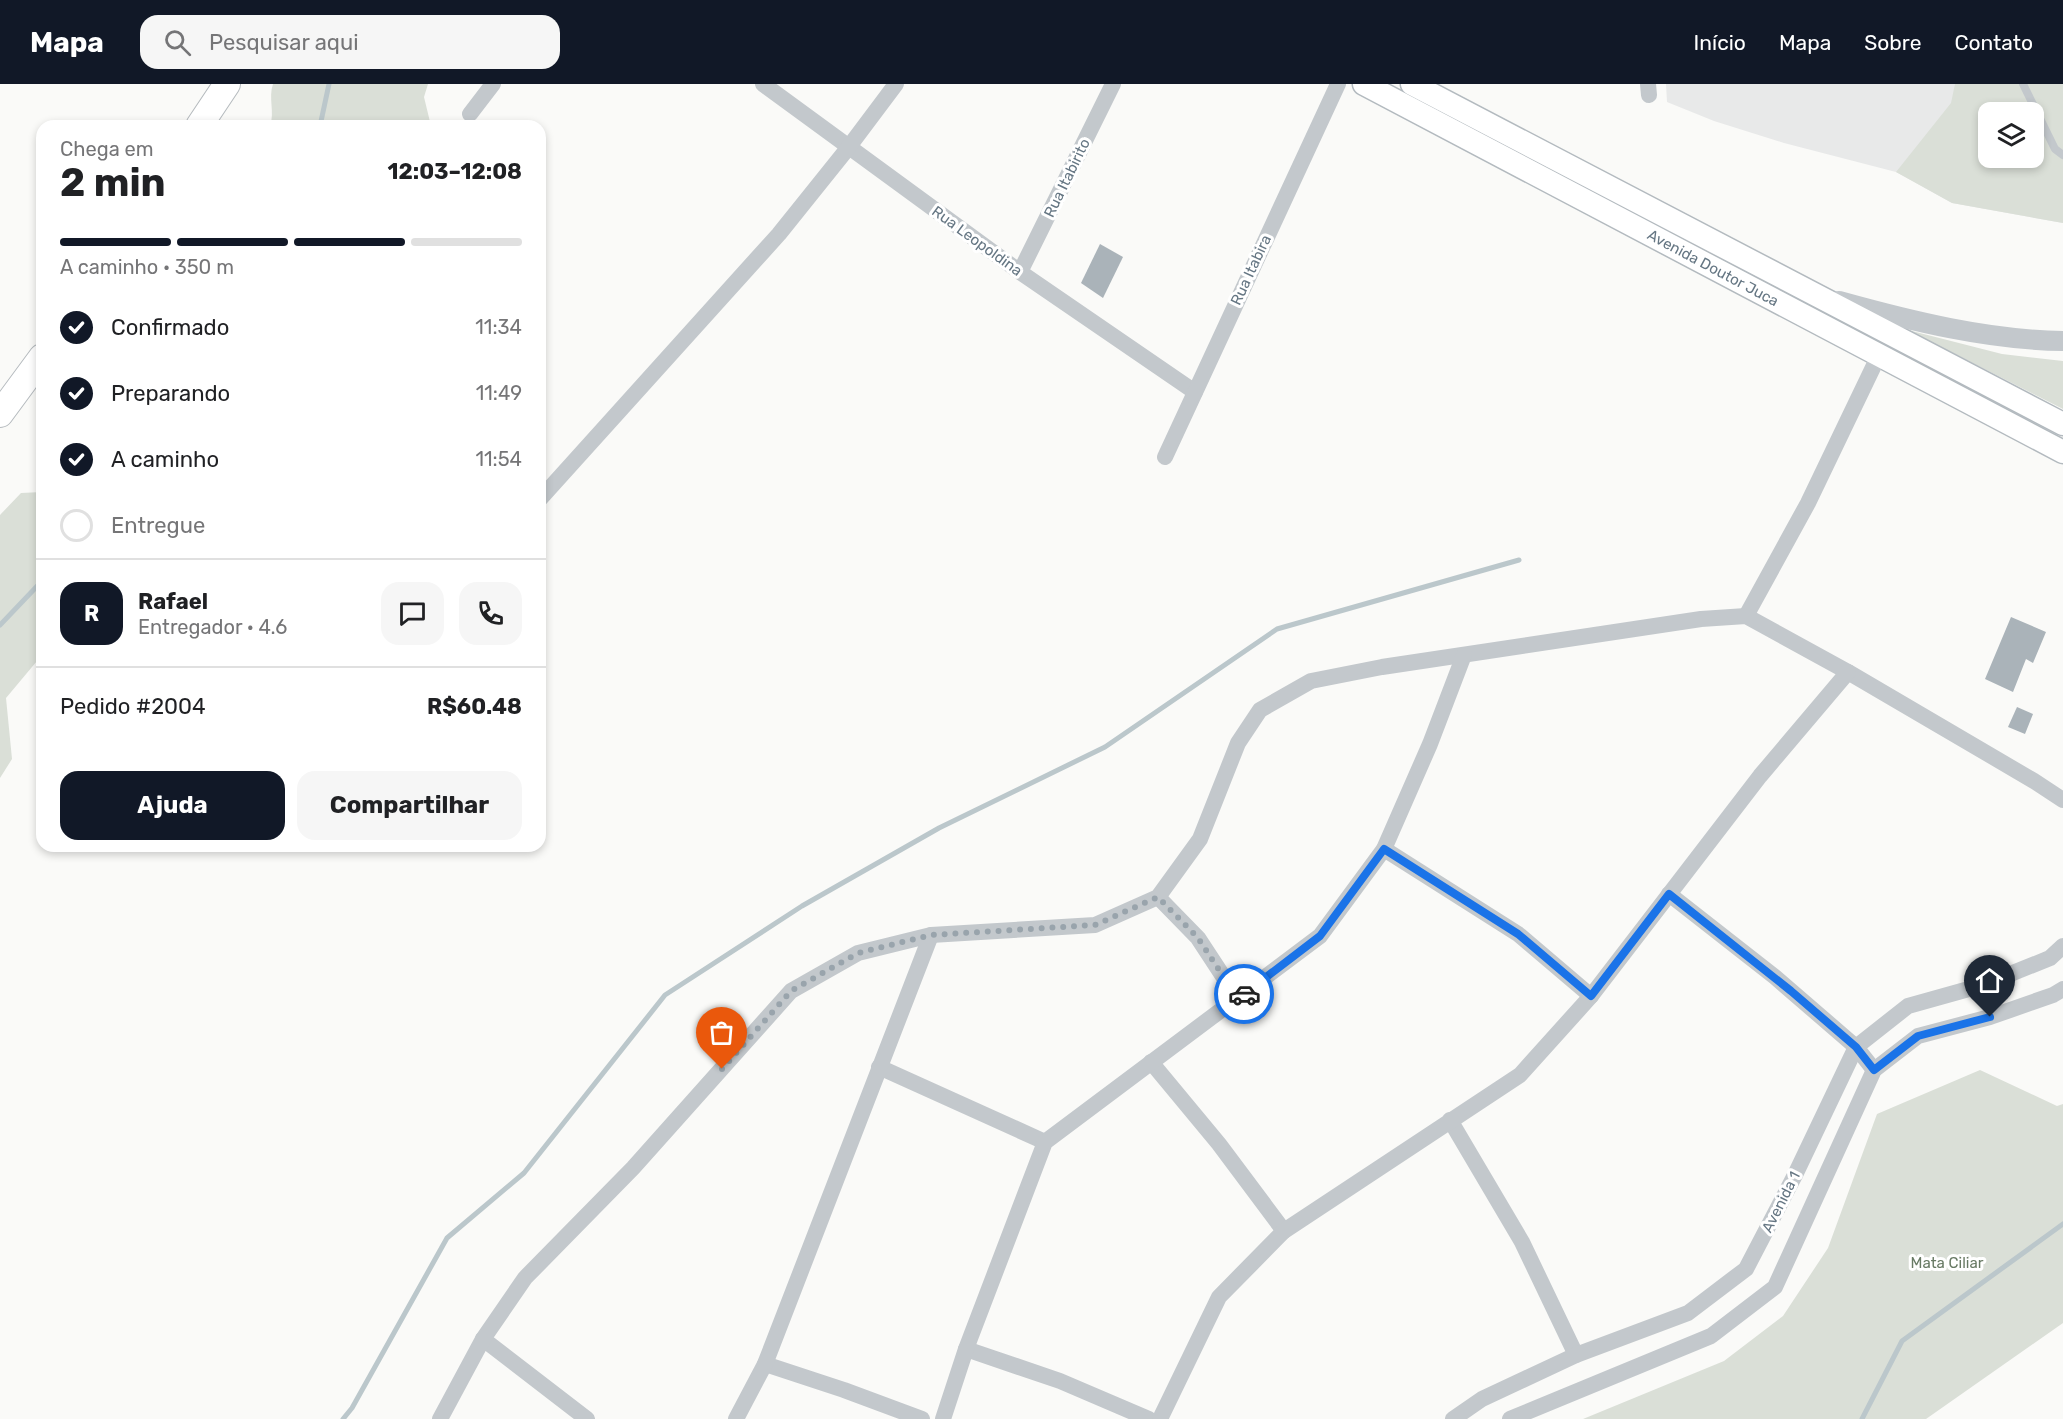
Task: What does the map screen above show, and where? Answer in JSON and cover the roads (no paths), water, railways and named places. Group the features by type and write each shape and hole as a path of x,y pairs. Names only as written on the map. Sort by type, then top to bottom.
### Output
{"main road":[{"path":"203,120 227,84"},
{"name":"Avenida Doutor Juca","path":"1364,84 2063,452"},
{"name":"Avenida Doutor Juca","path":"1412,84 2063,424"},
{"path":"0,414 36,365"}],"street":[{"path":"470,114 493,84"},
{"name":"Rua Leopoldina","path":"763,84 1020,272 1195,392"},
{"path":"546,492 778,234 848,148 896,84"},
{"name":"Rua Itabirito","path":"1020,272 1113,84"},
{"name":"Rua Itabira","path":"1165,457 1338,84"},
{"path":"1813,293 1978,333 2039,341 2063,341"},
{"path":"1746,616 1808,503 1879,355"},
{"path":"440,1419 483,1339 525,1278 633,1168 791,991 858,953 931,935 1095,925 1158,897 1200,839 1238,743 1260,710 1311,681 1382,667 1701,619 1746,616 1848,672 2063,800"},
{"path":"943,1419 966,1349 1045,1142 1320,936 1384,849 1430,744 1464,655"},
{"path":"1160,1419 1219,1297 1284,1232 1520,1075 1591,996 1760,776 1848,672"},
{"path":"1384,849 1518,934 1591,996"},
{"path":"1669,894 1775,977 1856,1047 1874,1070"},
{"path":"1158,897 1198,938 1238,999"},
{"path":"735,1419 765,1364 931,935"},
{"name":"Avenida 1","path":"1453,1419 1482,1399 1576,1355 1688,1313 1746,1269 1856,1047 1908,1006 1983,985 2050,958 2063,946"},
{"name":"Avenida 1","path":"1510,1419 1711,1335 1776,1287 1874,1070 1918,1036 1990,1017 2054,995 2063,989"},
{"path":"1151,1062 1219,1144 1284,1232"},
{"path":"879,1066 1045,1142"},
{"path":"1450,1120 1522,1242 1576,1355"},
{"path":"483,1339 587,1419"},
{"path":"966,1349 1060,1381 1149,1419"},
{"path":"765,1364 922,1419"}],"lane":[{"path":"2023,84 2055,148 2063,155"}],"waterway":[{"path":"321,120 329,84"},
{"path":"343,1419 352,1408 447,1238 524,1173 665,995 802,906 939,828 1105,747 1277,629 1519,560"},
{"path":"0,625 36,587"},
{"path":"1862,1419 1902,1341 2063,1224"}],"park label":[{"name":"Mata Ciliar","path":"1947,1263"}]}
